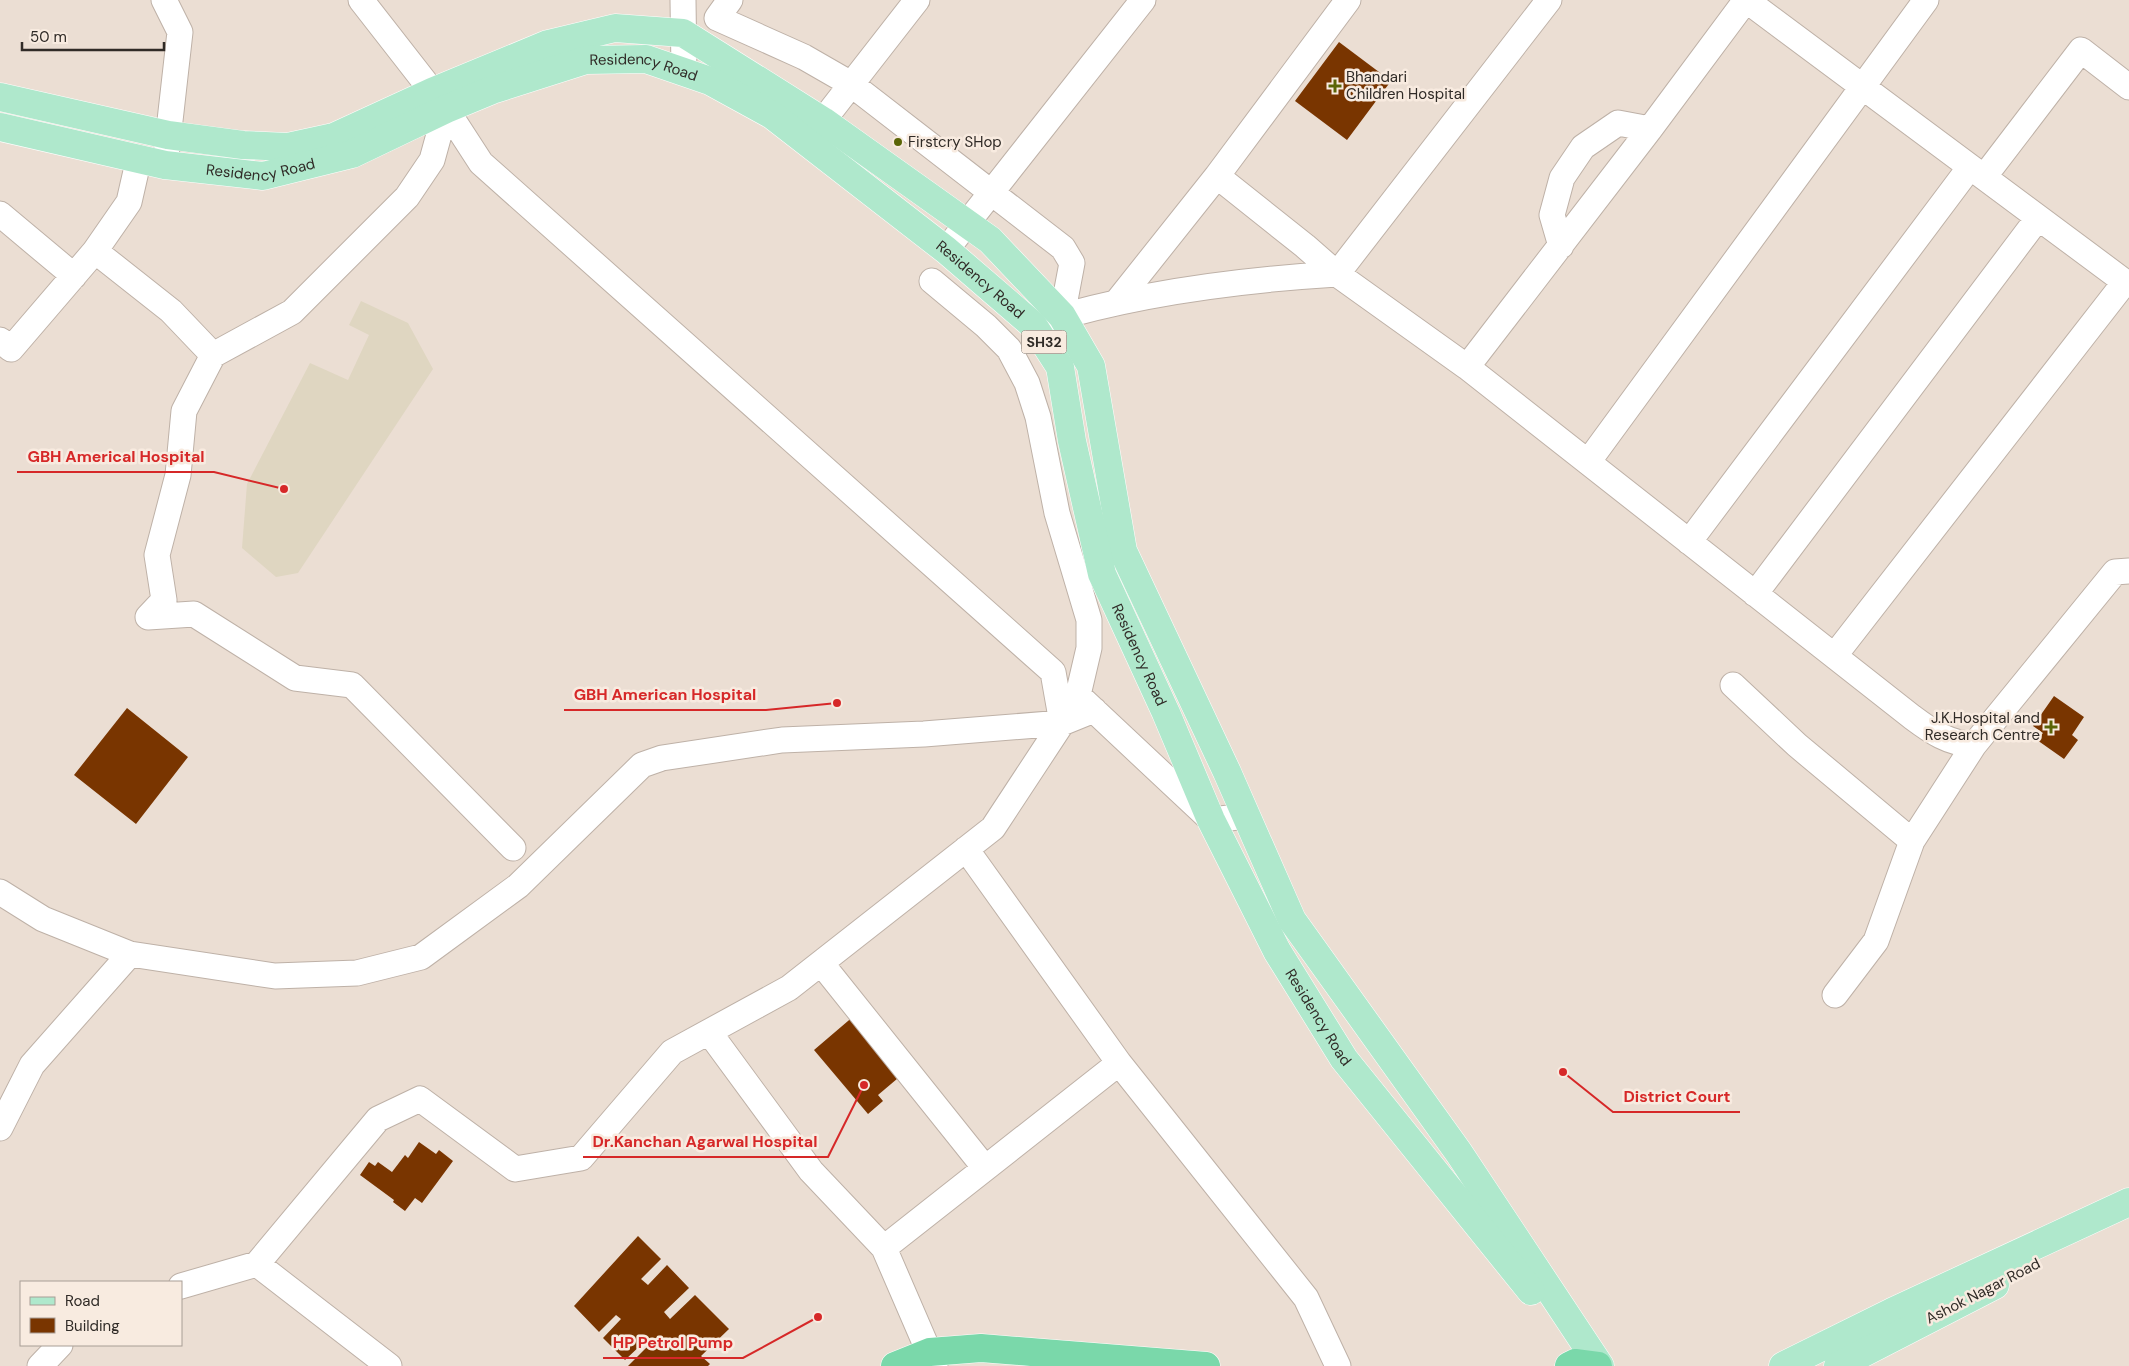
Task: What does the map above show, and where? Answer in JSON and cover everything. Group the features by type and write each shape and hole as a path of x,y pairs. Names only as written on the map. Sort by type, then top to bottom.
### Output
{"highway":[{"path":"895,1366 981,1348 1206,1366"}],"main road":[{"path":"0,97 168,134 243,145 288,147 334,137 439,101 548,44 615,28 683,33 823,121 990,240 1062,316 1091,366 1123,552 1246,816 1292,920 1459,1153 1585,1365"},
{"name":"Residency Road","path":"0,127 152,162 264,176 352,154 439,101 492,90 586,60 646,59 710,81 772,116 946,250 1033,325 1060,367 1072,441 1102,574 1166,713 1211,820 1278,951 1344,1059 1536,1297 1585,1365"},
{"path":"1783,1366 1892,1312 2129,1202"},
{"name":"Ashok Nagar Road","path":"1838,1366 1972,1296 2129,1220"}],"street":[{"path":"0,340 10,349 96,251 129,202 168,134 180,32 164,0"},
{"path":"361,0 439,101 481,163 1053,672 1211,820 1246,816"},
{"path":"683,0 684,72"},
{"path":"730,0 717,18 804,57 851,84 1063,248 1072,263 1062,316"},
{"path":"806,142 917,0"},
{"path":"946,250 1144,0"},
{"path":"1116,303 1217,176 1348,0"},
{"path":"1033,325 1116,303 1238,283 1337,274 1549,0"},
{"path":"1467,367 1650,129 1746,0 2127,284 1835,655"},
{"path":"1588,462 1926,0"},
{"path":"1689,542 1977,172 2081,50 2129,86"},
{"path":"439,101 432,160 407,197 292,312 214,355 184,410 178,475 157,555 164,600 148,617 194,614 295,678 352,685 513,848"},
{"path":"1561,246 1552,215 1562,178 1584,146 1618,123 1650,129"},
{"path":"1217,176 1337,274 1467,367 1938,736 1956,744 1974,745"},
{"path":"0,214 74,276"},
{"path":"1755,594 2038,218"},
{"path":"96,251 171,312 214,355"},
{"path":"182,1286 257,1264 378,1119 420,1099 515,1169 581,1158 672,1052 788,988 992,828 1062,723 1086,703 1090,648 1089,620 1058,513 1038,417 1027,383 1009,349 986,326 932,281"},
{"path":"1835,995 1876,941 1912,841 1974,745 2124,565"},
{"path":"1053,672 1062,723"},
{"path":"1732,685 1797,745 1912,841"},
{"path":"0,892 43,919 130,954 274,976 357,974 421,957 494,904 518,886 642,764 662,758 782,740 924,734 1062,723"},
{"path":"966,849 1119,1063 1306,1298 1338,1366"},
{"path":"0,1128 32,1065 130,954"},
{"path":"821,962 985,1168"},
{"path":"709,1032 811,1170 884,1248 933,1359"},
{"path":"884,1248 1119,1063"},
{"path":"257,1264 389,1366"},
{"path":"40,1366 59,1346"}],"shaded area":[{"path":"361,301 408,323 433,369 298,573 276,577 242,548 247,484 310,363 348,380 369,335 349,325"}],"building":[{"path":"1339,42 1391,81 1347,140 1295,101"},
{"path":"2054,696 2084,717 2072,735 2078,740 2064,759 2037,740 2043,733 2033,726"},
{"path":"127,708 188,757 136,824 74,775"},
{"path":"855,1015 904,1073 878,1095 883,1101 868,1114 814,1050"},
{"path":"419,1142 436,1154 439,1150 453,1161 422,1203 415,1198 405,1211 393,1202 394,1200 360,1175 369,1162 375,1166 378,1162 392,1172 405,1155 408,1158"},
{"path":"638,1236 661,1259 641,1279 648,1285 667,1265 689,1288 664,1312 670,1319 695,1295 729,1329 701,1356 710,1364 708,1366 628,1366 647,1347 643,1343 625,1360 603,1338 621,1319 616,1315 599,1332 574,1306"}],"place":[{"name":"Bhandari Children Hospital","path":"1335,86"},
{"name":"Firstcry SHop","path":"898,142"},
{"name":"GBH Americal Hospital","path":"284,489"},
{"name":"GBH American Hospital","path":"837,703"},
{"name":"J.K.Hospital and Research Centre","path":"2051,727"},
{"name":"District Court","path":"1563,1072"},
{"name":"Dr.Kanchan Agarwal Hospital","path":"864,1085"},
{"name":"HP Petrol Pump","path":"818,1317"}]}
